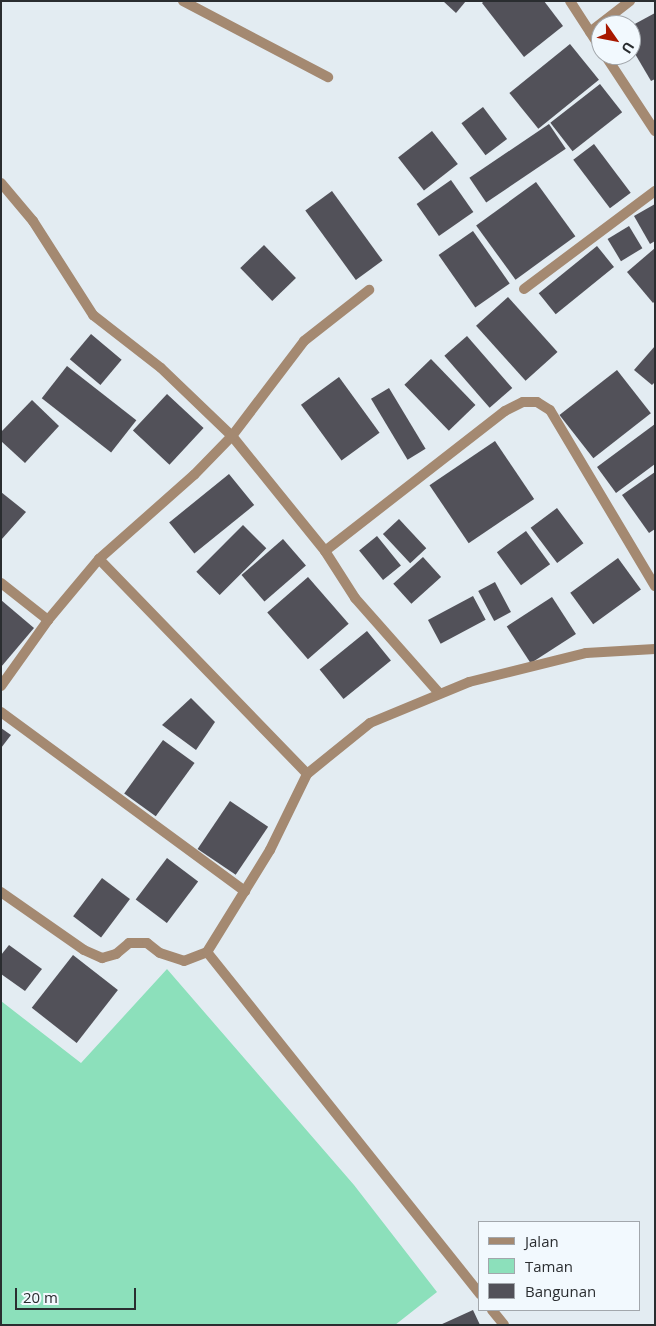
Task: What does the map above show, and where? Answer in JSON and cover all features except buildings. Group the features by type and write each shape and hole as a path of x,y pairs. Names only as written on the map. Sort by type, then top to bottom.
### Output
{"street":[{"path":"183,1 328,77"},
{"path":"570,1 590,32 630,1"},
{"path":"612,65 655,131"},
{"path":"1,183 33,221 92,314 161,368 232,436 325,551 355,598 438,693"},
{"path":"524,288 655,191"},
{"path":"1,686 48,620 99,559 194,475 232,436 304,342 369,290"},
{"path":"325,551 505,411 523,402 537,402 550,410 655,586"},
{"path":"99,559 307,774"},
{"path":"1,583 48,620"},
{"path":"1,892 84,950 102,958 116,954 129,943 147,943 160,953 184,961 206,952 270,850 307,774 370,723 438,693 469,682 586,653 655,649"},
{"path":"1,712 245,891"},
{"path":"206,952 478,1292"},
{"path":"493,1311 504,1325"}],"green space":[{"path":"167,969 354,1185 437,1292 395,1325 1,1325 1,1001 81,1063"}]}
